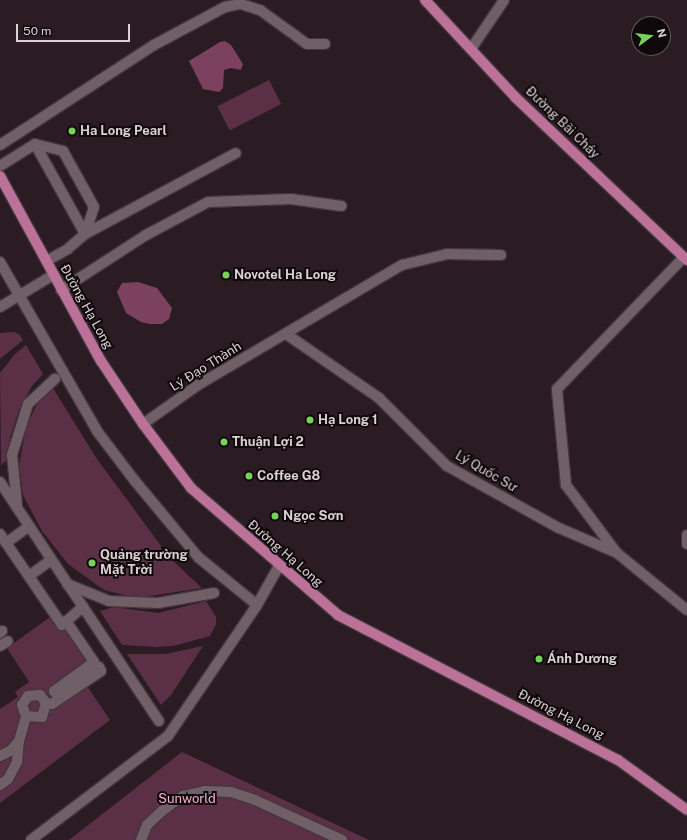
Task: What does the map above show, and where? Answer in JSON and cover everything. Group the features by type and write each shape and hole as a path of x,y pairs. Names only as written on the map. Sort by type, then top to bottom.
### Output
{"main road":[{"name":"Đường Bãi Cháy","path":"424,0 515,97 685,258"},
{"name":"Đường Hạ Long","path":"0,176 101,361 143,424 191,488 279,566 338,615 618,760 687,810"}],"street":[{"path":"471,49 504,0"},
{"path":"0,146 148,50 225,7 241,4 260,10 307,44 325,44"},
{"path":"35,144 85,234"},
{"path":"0,166 35,144 63,150 94,207 85,234"},
{"path":"46,261 68,249 85,234 236,153"},
{"path":"61,290 146,235 208,202 291,199 342,206"},
{"name":"Lý Đạo Thành","path":"143,424 198,385 402,265 447,254 501,255"},
{"path":"617,553 566,485 557,389 685,258"},
{"path":"0,262 97,431 135,481 198,557 257,605"},
{"path":"0,307 53,275"},
{"name":"Lý Quốc Sư","path":"286,334 379,398 447,466 559,528 617,553 687,610"},
{"path":"17,508 12,454 28,404 55,379"},
{"path":"0,484 158,721"},
{"path":"29,526 3,538 62,625 83,607"},
{"path":"687,535 687,544"},
{"path":"29,576 51,560"},
{"path":"31,840 168,736 257,605 279,566"},
{"path":"67,584 109,601 158,603 214,592"},
{"path":"0,785 8,779 17,762 19,741 26,716 22,705 28,696 40,695 46,703 52,704 101,671 99,667 57,695 54,691 94,662 66,621"},
{"path":"26,716 42,717 46,703"},
{"path":"0,756 10,751 19,741"},
{"path":"141,840 147,825 162,811 183,796 205,791 231,792 255,800 342,840"}],"green space":[{"path":"269,80 281,104 230,130 217,106"},
{"path":"14,332 19,334 23,340 0,359 0,333"},
{"path":"26,345 43,374 32,386 19,410 10,438 7,460 1,465 0,373 14,355"},
{"path":"51,385 97,459 170,558 202,588 137,598 104,590 68,564 42,531 23,495 19,465 26,427 39,400"},
{"path":"206,601 216,617 216,624 210,636 173,646 156,647 122,645 100,611 114,607 158,613"},
{"path":"57,612 91,663 58,700 61,704 87,686 110,720 0,803 0,709 18,697 15,692 29,682 7,648"},
{"path":"203,646 171,695 161,705 127,654 166,654"},
{"name":"Sunworld","path":"182,752 369,840 69,840"}],"shaded area":[{"path":"225,41 231,45 243,64 241,70 231,68 224,70 223,88 219,92 203,89 189,61 220,42"},
{"path":"138,282 157,288 172,308 169,319 162,324 141,322 126,313 117,292 122,283"}],"place":[{"name":"Ha Long Pearl","path":"72,131"},
{"name":"Novotel Ha Long","path":"226,275"},
{"name":"Hạ Long 1","path":"310,420"},
{"name":"Thuận Lợi 2","path":"224,442"},
{"name":"Coffee G8","path":"249,476"},
{"name":"Ngọc Sơn","path":"275,516"},
{"name":"Quảng trường Mặt Trời","path":"92,563"},
{"name":"Ánh Dương","path":"539,659"}]}
